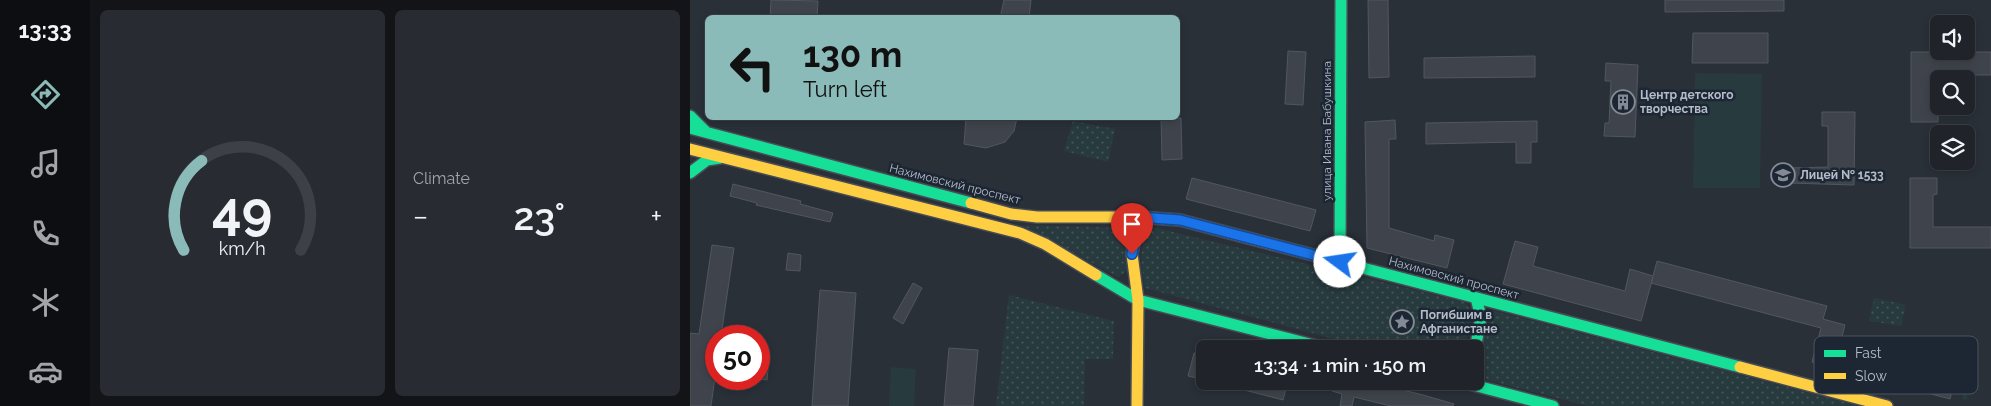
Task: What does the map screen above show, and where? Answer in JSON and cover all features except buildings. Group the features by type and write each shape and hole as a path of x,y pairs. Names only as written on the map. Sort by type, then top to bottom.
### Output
{"main road":[{"name":"улица Ивана Бабушкина","path":"1340,262 1341,0"},
{"path":"690,116 707,132"},
{"name":"Нахимовский проспект","path":"690,128 1011,214 1037,217 1139,217 1180,220 1814,387"},
{"path":"690,149 869,193 1020,233 1045,244 1138,300 1294,340"},
{"path":"690,173 707,160 722,157"},
{"path":"1137,406 1138,300 1132,254 1139,217"},
{"path":"1476,298 1481,306 1482,316 1477,340"},
{"path":"1484,388 1553,406"},
{"name":"Нахимовский проспект","path":"1841,394 1887,406"}],"green space":[{"path":"1695,73 1762,74 1760,188 1693,188"},
{"path":"1073,121 1115,129 1108,162 1064,151"},
{"path":"1022,225 1128,228 1129,270 1118,277"},
{"path":"1156,228 1465,302 1473,313 1466,340 1338,340 1145,288 1141,258 1143,244 1149,231"},
{"path":"1009,295 1114,321 1113,359 1085,359 1084,406 996,406"},
{"path":"1874,298 1906,305 1901,326 1869,321"},
{"path":"1491,310 1859,406 1588,406 1484,379 1484,340"},
{"path":"891,367 916,369 914,406 889,406"},
{"path":"1963,394 1967,394 1966,400 1962,399"}],"traffic: fast":[{"path":"1340,262 1341,0"},
{"path":"690,116 705,131"},
{"path":"690,128 971,203"},
{"path":"690,173 707,160 720,158"},
{"path":"1275,245 1740,367"},
{"path":"1096,275 1138,300 1294,340"},
{"path":"1476,298 1481,317 1477,340"},
{"path":"1484,388 1553,406"}],"traffic: slow":[{"path":"690,149 1020,233 1045,244 1096,275"},
{"path":"971,203 1011,214 1037,217 1139,217 1180,220 1275,245"},
{"path":"1137,406 1138,300 1132,254 1139,217"},
{"path":"1740,367 1814,387"},
{"path":"1842,394 1887,406"}],"place":[{"name":"Центр детского творчества","path":"1623,102"},
{"name":"Лицей № 1533","path":"1783,175"},
{"name":"Погибшим в Афганистане","path":"1402,322"}],"route":[{"path":"1132,254 1139,217 1184,221 1340,262"}]}
